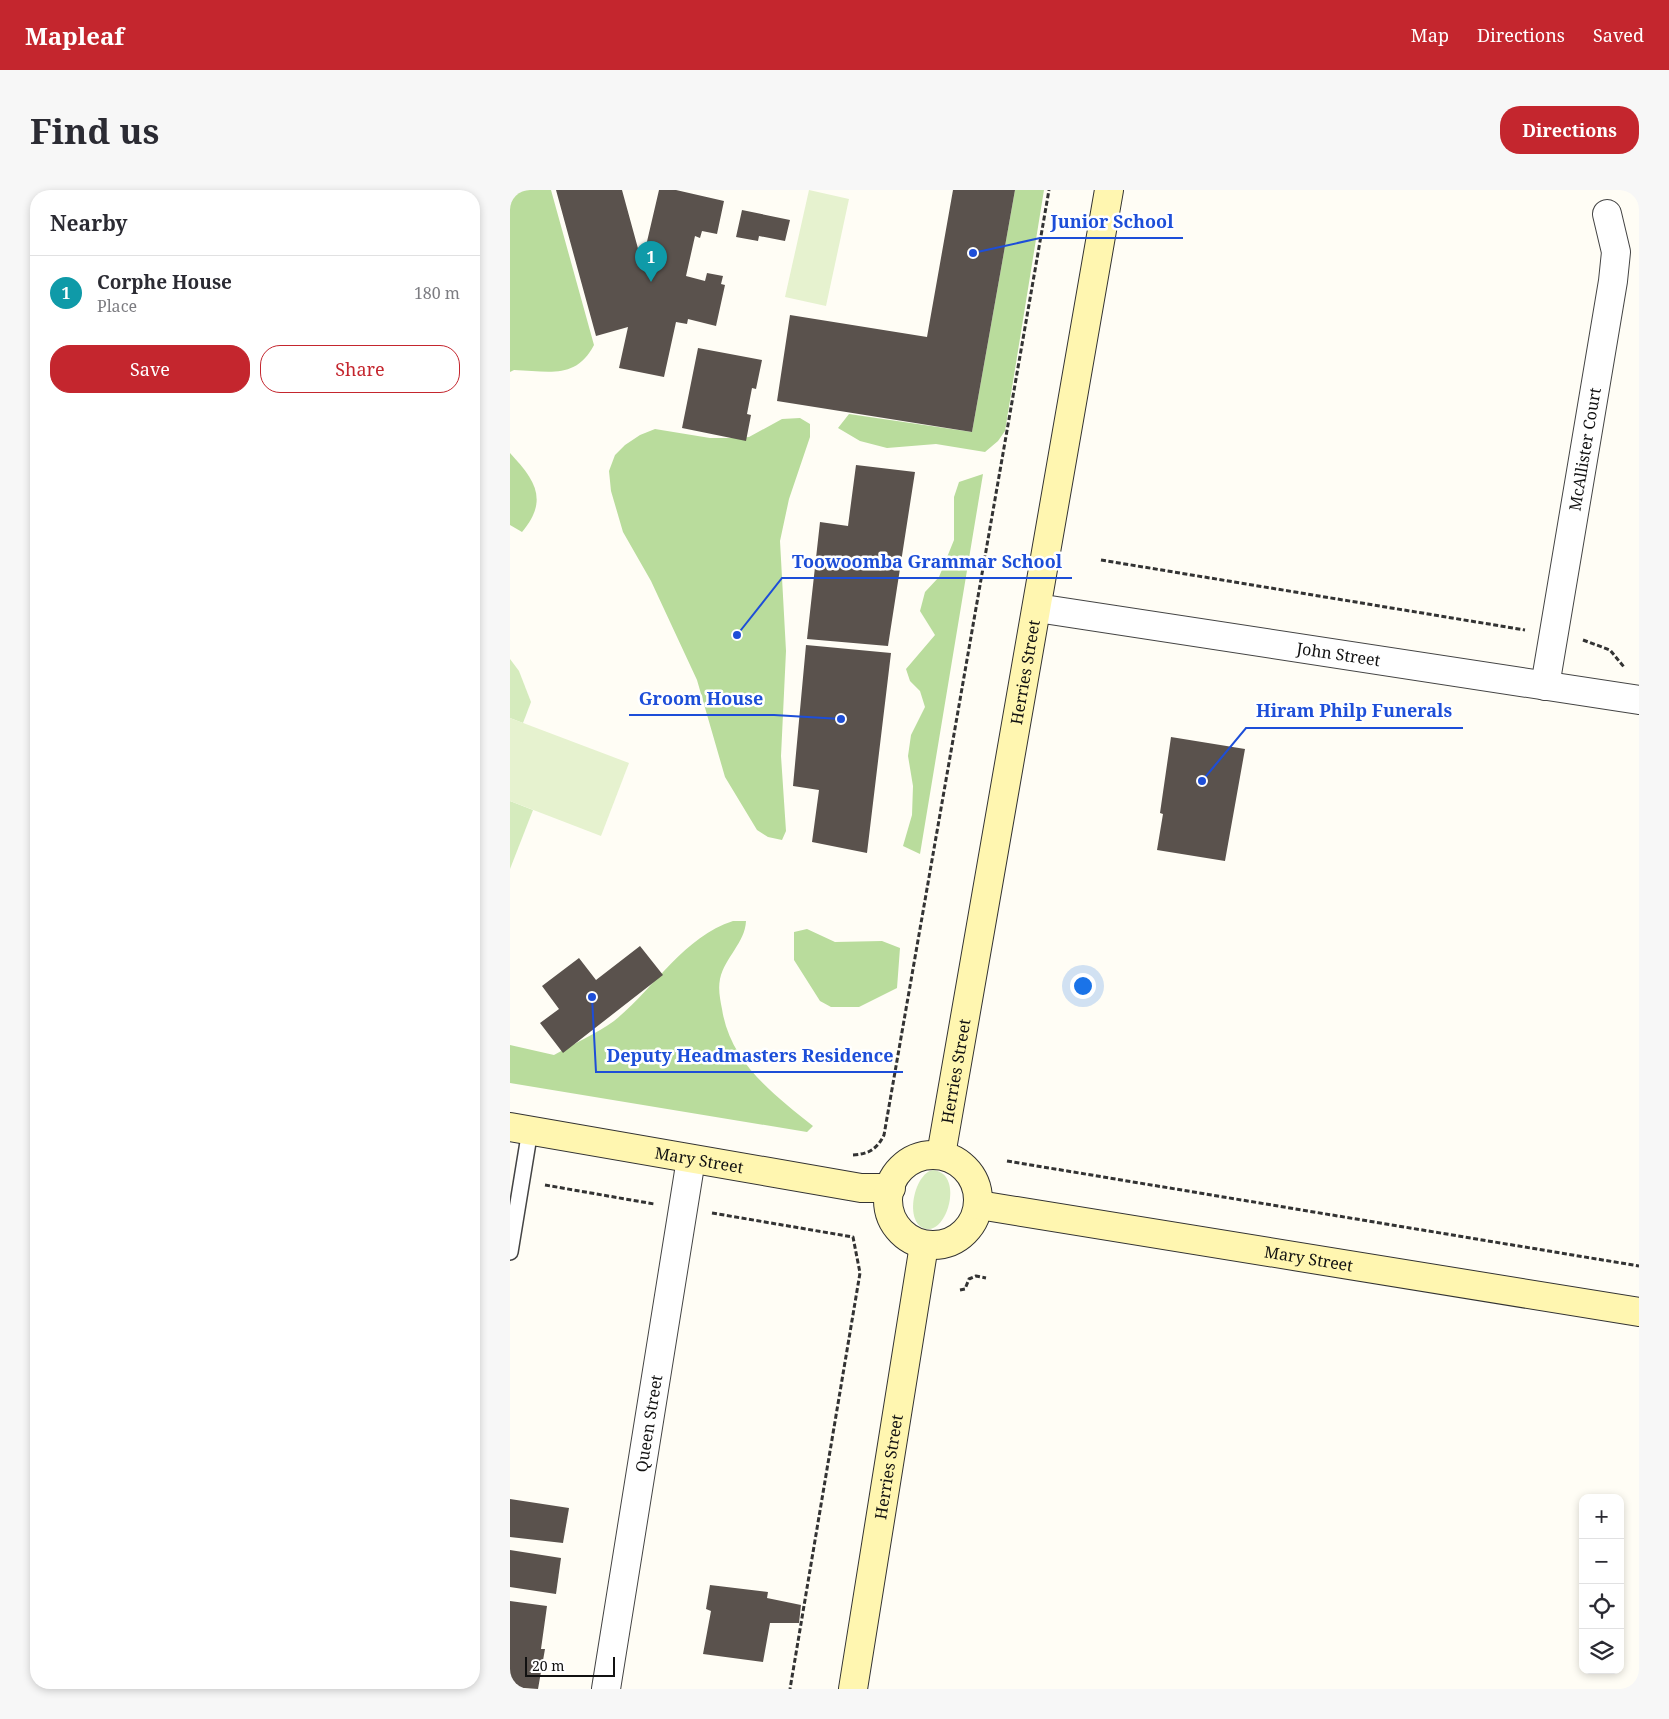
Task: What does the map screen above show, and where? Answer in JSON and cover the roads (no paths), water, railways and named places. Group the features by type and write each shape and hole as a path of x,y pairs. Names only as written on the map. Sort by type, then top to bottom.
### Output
{"main road":[{"name":"Herries Street","path":"941,1155 1109,190"},
{"name":"Mary Street","path":"520,1128 861,1188 890,1188"},
{"path":"928,1154 941,1155 959,1163 973,1178 978,1191 979,1205 971,1225 965,1233 946,1244 924,1246 912,1241 894,1224 888,1202 890,1188 895,1174 904,1165 915,1158 928,1154"},
{"name":"Mary Street","path":"979,1205 1639,1312"},
{"name":"Herries Street","path":"853,1689 924,1246"}],"street":[{"name":"McAllister Court","path":"1545,686 1616,252 1607,214"},
{"name":"John Street","path":"1037,608 1639,700"},
{"name":"Queen Street","path":"606,1689 691,1159"}],"lane":[{"path":"510,1252 520,1128"}],"place":[{"name":"Junior School","path":"973,253"},
{"name":"Corphe House","path":"651,282"},
{"name":"Toowoomba Grammar School","path":"737,635"},
{"name":"Groom House","path":"841,719"},
{"name":"Hiram Philp Funerals","path":"1202,781"},
{"name":"Deputy Headmasters Residence","path":"592,997"}]}
